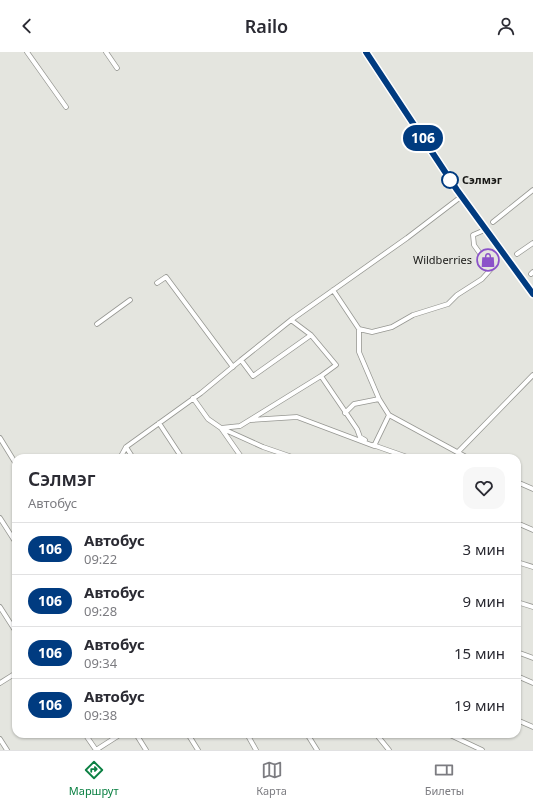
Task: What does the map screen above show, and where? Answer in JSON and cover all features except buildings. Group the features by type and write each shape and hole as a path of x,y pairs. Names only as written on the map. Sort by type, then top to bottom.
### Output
{"main road":[{"path":"366,52 462,196 533,294"}],"street":[{"path":"27,52 66,107"},
{"path":"106,52 117,68"},
{"path":"493,222 533,190"},
{"path":"122,454 126,447 194,398 291,320 407,238 462,196"},
{"path":"359,330 372,332 392,327 413,315 448,304 457,295 482,279 491,269 474,245 473,236 486,230"},
{"path":"517,254 533,243"},
{"path":"157,283 166,278 233,367"},
{"path":"333,290 359,330 359,352 379,399 389,415 461,454"},
{"path":"97,324 130,300"},
{"path":"221,428 240,426 251,420 336,365 312,335 291,320"},
{"path":"241,360 253,376 312,335"},
{"path":"458,452 533,375"},
{"path":"321,376 356,428 360,437 374,446"},
{"path":"194,398 208,419 221,428 263,447 283,454"},
{"path":"345,413 354,404 379,399"},
{"path":"374,446 389,415"},
{"path":"251,420 296,417 398,454"},
{"path":"159,423 179,454"},
{"path":"221,428 239,454"},
{"path":"0,438 12,458"},
{"path":"126,447 130,454"},
{"path":"521,484 533,489"},
{"path":"1,521 12,537"},
{"path":"521,525 533,530"},
{"path":"521,563 533,567"},
{"path":"521,603 533,607"},
{"path":"0,607 12,626"},
{"path":"521,654 533,658"},
{"path":"0,684 12,676"},
{"path":"521,678 533,682"},
{"path":"521,722 533,727"},
{"path":"88,738 96,750 115,738"},
{"path":"138,738 146,750"},
{"path":"190,738 198,750"},
{"path":"249,738 256,750"},
{"path":"310,738 317,750"},
{"path":"379,738 389,750"},
{"path":"460,738 482,750"},
{"path":"0,739 7,750"}],"bus line":[{"name":"106","path":"366,52 457,190 533,294"}],"place":[{"name":"Сэлмэг","path":"450,180"},
{"name":"Wildberries","path":"488,260"}]}
